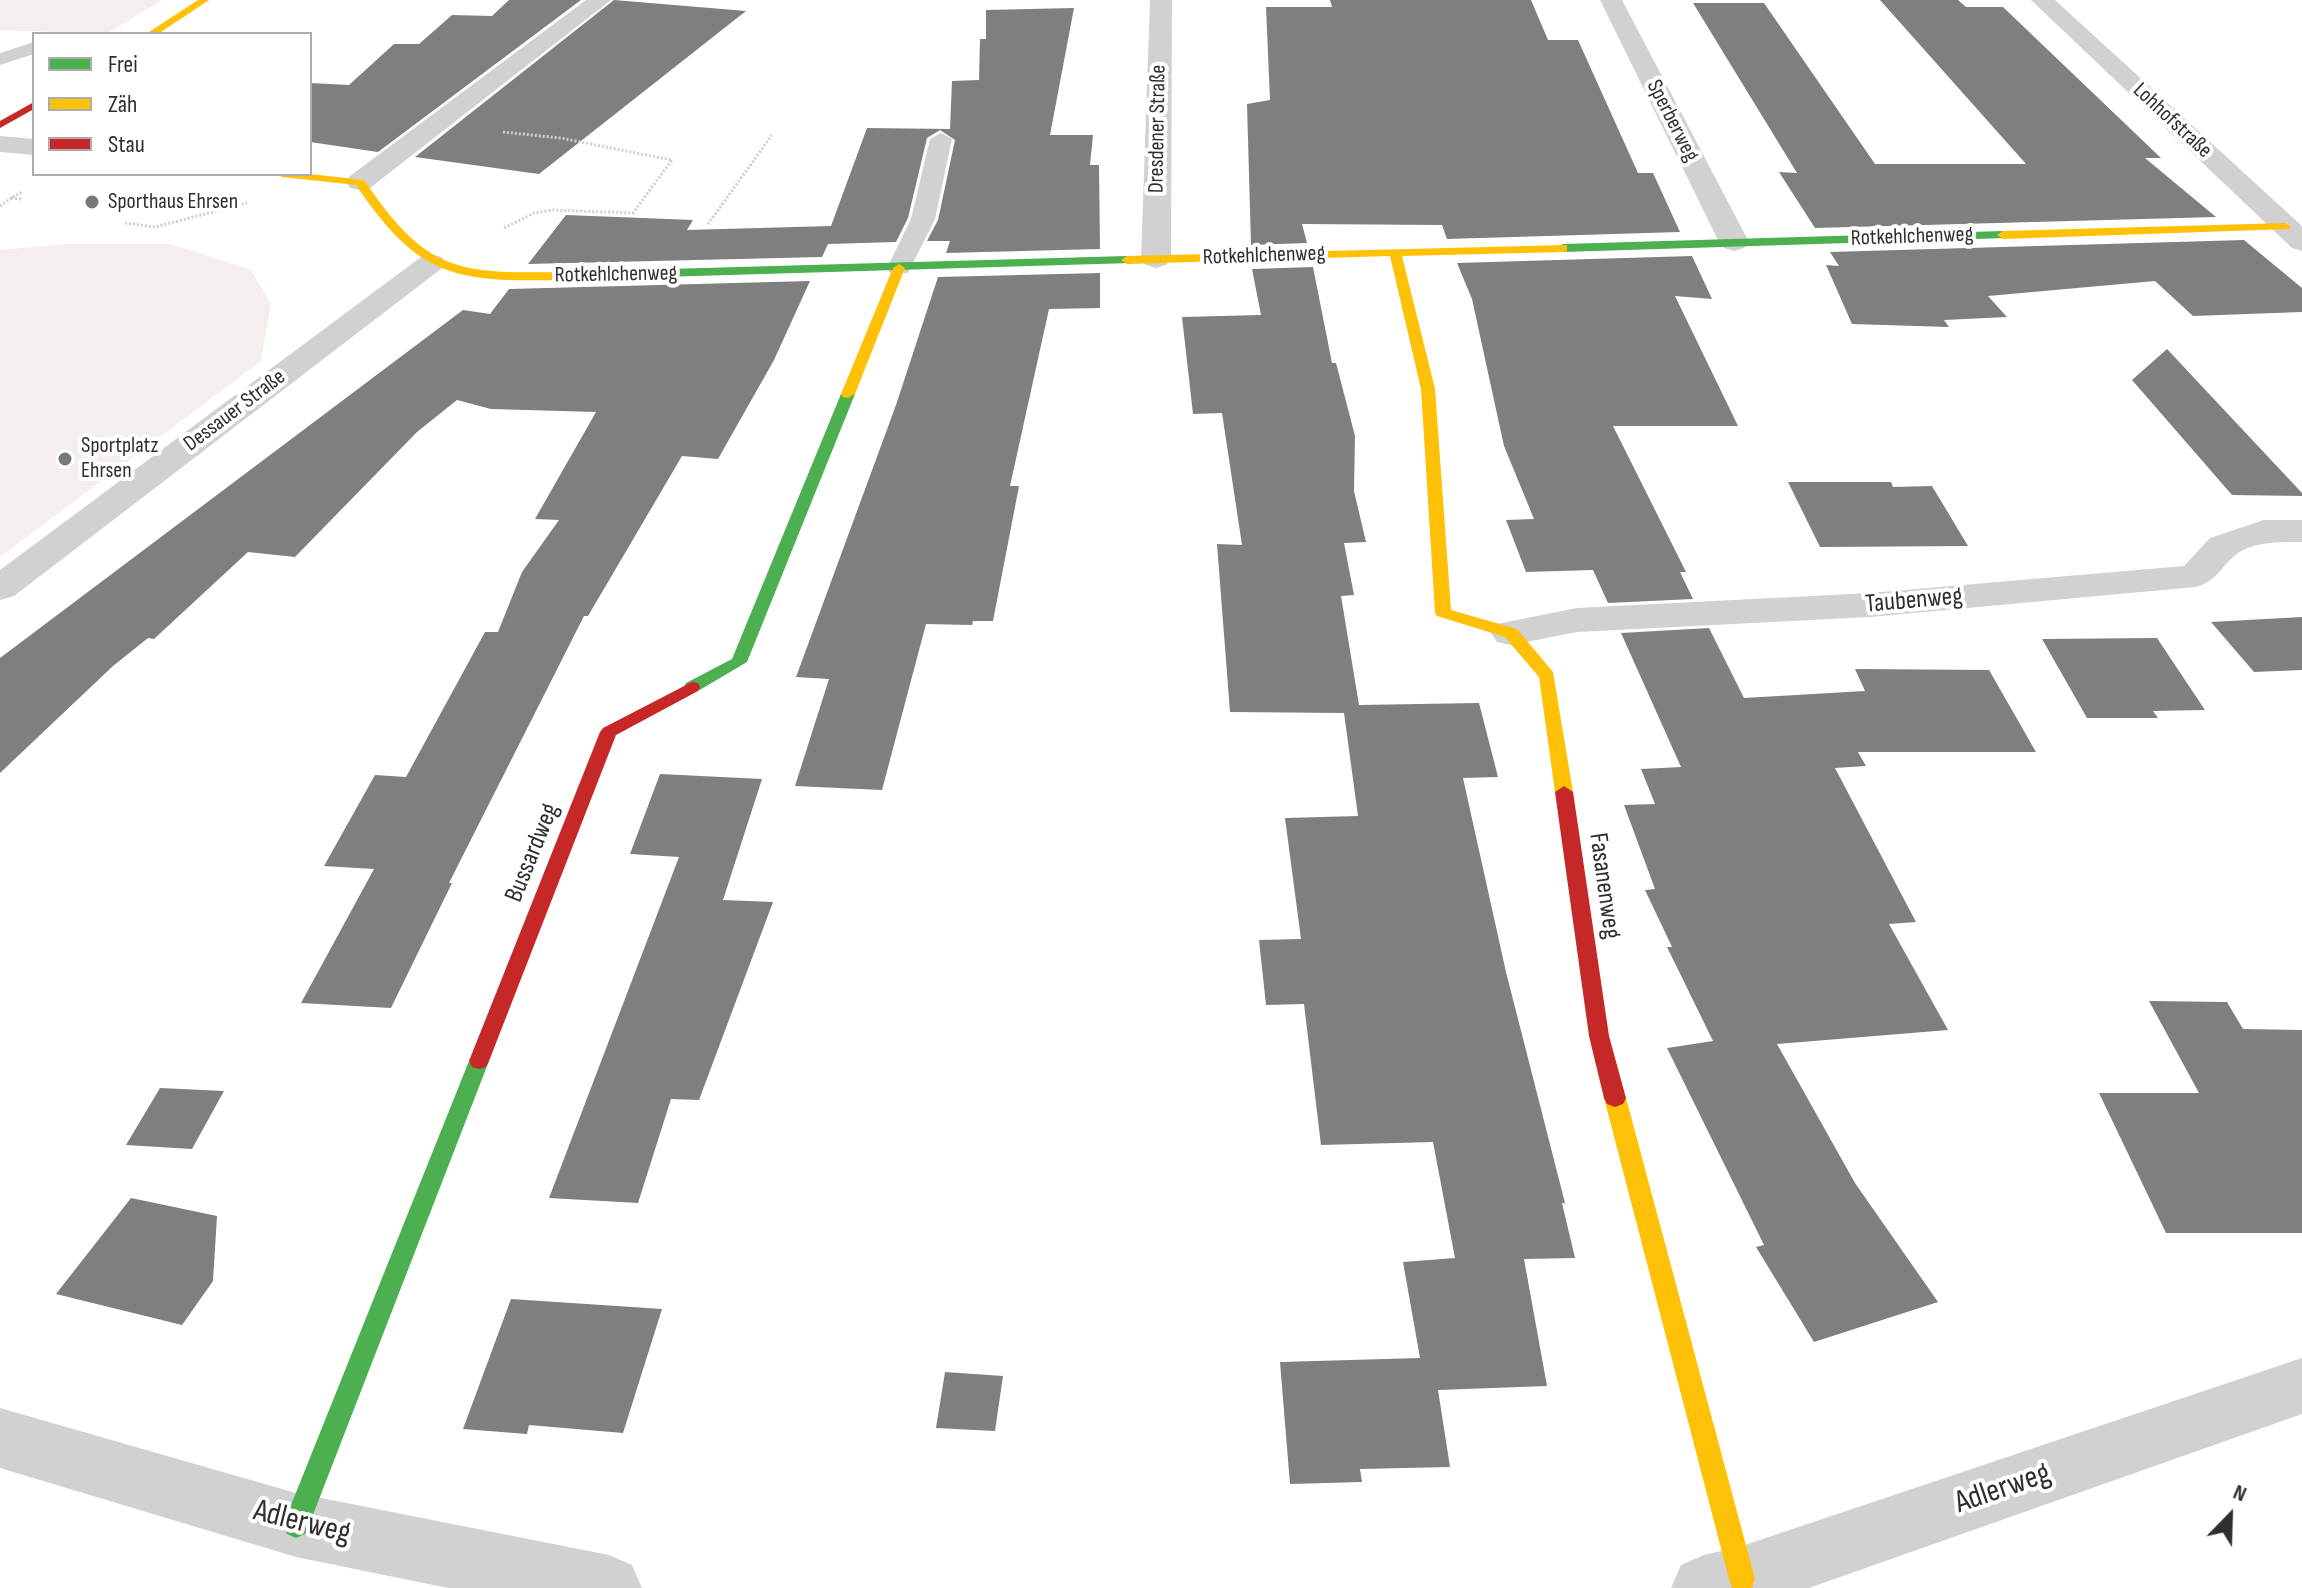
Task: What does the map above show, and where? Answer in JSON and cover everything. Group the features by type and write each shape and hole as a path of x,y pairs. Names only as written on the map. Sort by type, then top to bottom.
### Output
{"street":[{"path":"154,32 204,0"},
{"path":"302,176 360,182 600,0"},
{"name":"Dresdener Straße","path":"1156,259 1161,0"},
{"name":"Sperberweg","path":"1611,0 1734,242"},
{"name":"Lohhofstraße","path":"2042,0 2294,234"},
{"path":"0,125 32,106"},
{"path":"0,144 32,147"},
{"name":"Rotkehlchenweg","path":"360,182 390,226 431,263 471,272 542,277 1734,242 2294,234"},
{"path":"1395,252 1428,389 1443,613 1511,633"},
{"name":"Dessauer Straße","path":"0,588 431,263"},
{"name":"Bussardweg","path":"296,1525 609,732 739,662 899,268"},
{"name":"Taubenweg","path":"1511,633 1577,620 1870,605 2195,576 2223,546 2264,531 2302,531"},
{"name":"Fasanenweg","path":"1511,633 1547,676 1599,1036 1723,1583"},
{"name":"Adlerweg","path":"1723,1583 2302,1386"},
{"name":"Adlerweg","path":"0,1438 296,1525 609,1588"}],"lane":[{"path":"0,59 32,49"},
{"path":"899,268 923,219 941,139"}],"path":[{"path":"431,263 534,213 553,210 633,213 672,160 560,138 440,124"},
{"path":"673,274 772,135"},
{"path":"0,206 11,198"},
{"path":"125,223 155,227 252,202"}],"shaded area":[{"path":"0,0 162,0 109,32 0,30"},
{"name":"Sportplatz Ehrsen","path":"67,244 170,244 251,270 271,304 261,361 0,557 0,250"}],"building":[{"path":"509,0 581,0 378,152 312,142 312,83 349,85 394,44 419,44 452,15 492,16"},
{"path":"614,0 746,11 539,174 415,157"},
{"path":"1330,0 1531,0 1548,40 1578,40 1638,173 1653,173 1680,232 1447,239 1442,225 1302,224 1307,243 1251,245 1247,104 1270,100 1266,7 1332,7"},
{"path":"1880,0 1958,0 1966,7 2003,7 2161,158 2145,158 2216,217 1815,228 1779,172 1797,173 1693,3 1764,3 1875,164 2026,164"},
{"path":"1074,8 1050,135 1093,135 1090,165 1099,165 1100,249 946,253 950,241 927,241 938,220 955,140 940,130 927,138 908,218 896,242 828,244 822,257 528,264 566,215 693,220 687,230 831,226 867,128 950,129 952,81 979,80 980,39 986,39 986,10"},
{"path":"2244,240 2302,288 2302,312 2193,316 2155,281 1988,296 2007,317 1944,320 1949,327 1852,324 1826,265 1839,266 1830,252"},
{"path":"1692,256 1712,299 1675,296 1738,426 1613,426 1686,572 1680,572 1693,599 1608,603 1593,570 1526,572 1506,520 1534,519 1504,446 1472,299 1457,263"},
{"path":"1313,267 1332,363 1336,363 1355,436 1354,491 1366,542 1344,543 1354,595 1341,596 1359,705 1479,703 1498,777 1463,778 1506,972 1565,1203 1562,1203 1575,1258 1524,1259 1547,1386 1438,1390 1450,1467 1360,1469 1362,1482 1290,1484 1280,1362 1420,1358 1403,1262 1455,1258 1433,1142 1321,1145 1304,1004 1266,1005 1259,940 1301,939 1285,818 1358,816 1344,713 1230,712 1217,544 1242,545 1222,413 1193,414 1182,317 1261,315 1252,269"},
{"path":"1100,273 1100,308 1049,309 1010,486 1019,486 993,621 973,621 972,625 926,624 882,790 795,786 829,679 796,677 896,405 938,277"},
{"path":"810,281 774,360 718,459 682,456 588,616 584,616 449,883 452,883 391,1008 301,1003 374,869 324,866 375,775 406,777 485,632 498,632 522,572 559,520 535,519 596,412 491,409 457,400 417,432 295,557 248,552 154,639 148,638 113,666 0,773 0,658 463,310 490,314 509,289"},
{"path":"2167,349 2302,496 2232,495 2132,380"},
{"path":"1788,482 1891,482 1893,487 1932,486 1968,546 1820,547"},
{"path":"2302,617 2302,670 2254,672 2211,622"},
{"path":"1709,628 1744,698 1865,691 1855,669 1989,670 2036,752 1858,752 1866,766 1835,768 1916,922 1889,924 1948,1030 1777,1044 1855,1183 1938,1302 1814,1342 1756,1247 1764,1245 1667,1048 1713,1041 1667,947 1672,947 1645,890 1655,889 1624,805 1655,804 1641,769 1681,767 1621,633"},
{"path":"2157,638 2205,710 2153,711 2158,718 2087,718 2042,639"},
{"path":"660,774 762,779 723,900 773,902 699,1100 671,1099 638,1203 549,1198 679,857 630,854"},
{"path":"2149,1001 2227,1002 2243,1029 2302,1030 2302,1233 2166,1233 2099,1093 2199,1093"},
{"path":"160,1088 224,1091 192,1149 126,1145"},
{"path":"131,1198 217,1216 213,1281 182,1325 56,1294"},
{"path":"511,1299 662,1309 623,1433 529,1425 527,1434 463,1429"},
{"path":"945,1372 1003,1376 995,1431 936,1428"}],"traffic: fast":[{"path":"1563,248 2003,235"},
{"path":"562,276 1127,260"},
{"path":"692,687 739,662 848,394"},
{"path":"296,1525 479,1061"}],"traffic: slow":[{"path":"154,32 204,0"},
{"path":"302,176 360,182 401,237 422,254 443,265 494,276 562,276"},
{"path":"2003,235 2285,227"},
{"path":"1127,260 1563,248"},
{"path":"1395,252 1428,389 1443,613 1511,633 1547,676 1564,792"},
{"path":"848,394 899,268"},
{"path":"1615,1098 1742,1579"}],"traffic: jam":[{"path":"0,125 32,106"},
{"path":"479,1061 609,732 692,687"},
{"path":"1564,792 1599,1036 1615,1098"}],"place":[{"name":"Sporthaus Ehrsen","path":"92,202"},
{"name":"Sportplatz Ehrsen","path":"65,459"}]}
